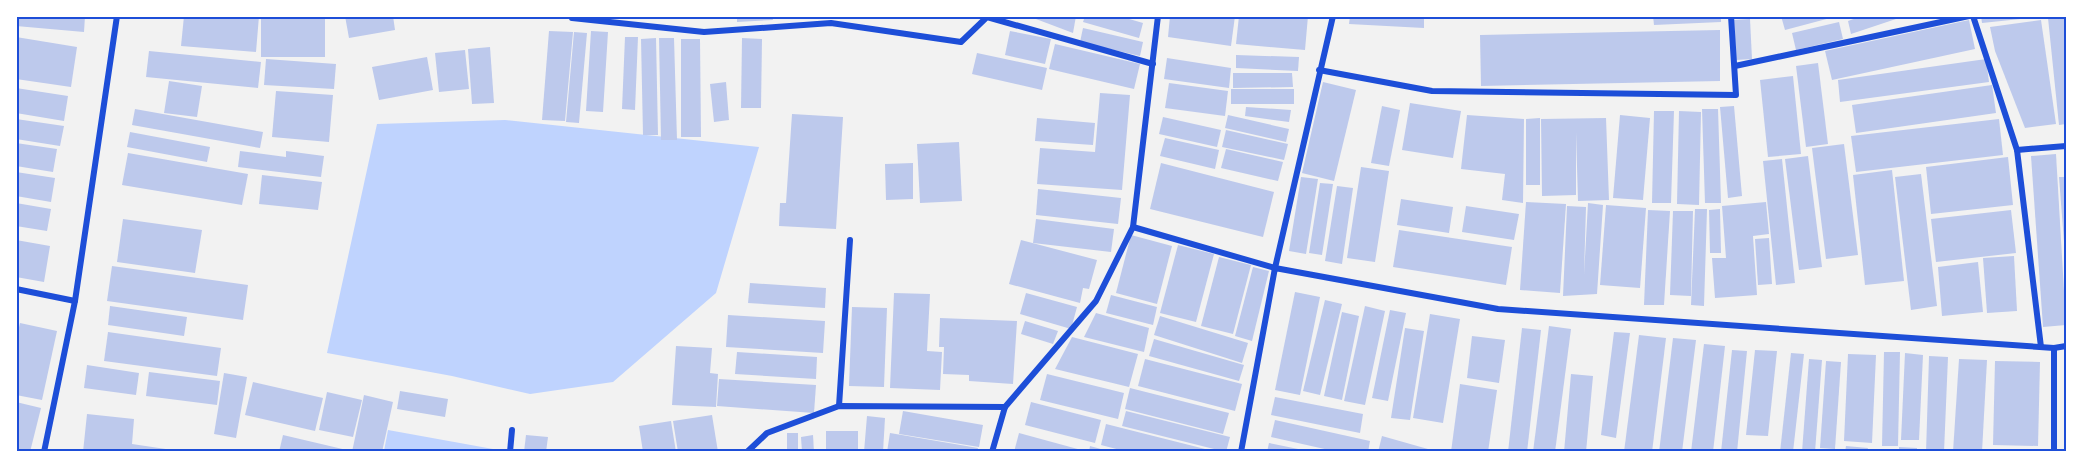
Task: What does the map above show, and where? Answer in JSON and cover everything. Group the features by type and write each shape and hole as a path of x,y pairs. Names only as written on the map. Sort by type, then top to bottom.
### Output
{"street":[{"path":"44,452 75,302 117,16"},
{"path":"992,452 1005,407 1096,301 1133,227 1158,16"},
{"path":"1241,452 1275,268 1333,16"},
{"path":"1319,70 1432,91 1736,95 1731,16"},
{"path":"1735,66 1971,16 2017,150 2041,348"},
{"path":"572,18 704,32 831,23 961,42 987,17 1153,64"},
{"path":"2017,150 2067,146"},
{"path":"1133,227 1275,268 1498,309 2041,348 2067,346"},
{"path":"839,406 850,240"},
{"path":"16,290 75,302"},
{"path":"2054,348 2054,452"},
{"path":"747,452 766,433 839,406 1005,407"},
{"path":"510,452 512,430"}],"water":[{"path":"505,120 759,147 716,293 613,382 530,394 452,376 327,353 377,124"},
{"path":"388,430 504,451 384,451"}],"building":[{"path":"16,16 85,16 84,32 16,26"},
{"path":"184,16 259,16 256,52 181,46"},
{"path":"261,16 325,16 325,57 261,57"},
{"path":"345,16 393,16 395,30 349,38"},
{"path":"737,16 772,16 773,20 737,22"},
{"path":"1028,16 1076,16 1073,33"},
{"path":"1085,16 1119,16 1143,23 1139,38 1083,22"},
{"path":"1170,16 1235,16 1231,46 1168,37"},
{"path":"1239,16 1308,16 1305,50 1236,44"},
{"path":"1350,16 1424,16 1424,28 1349,24"},
{"path":"1653,16 1721,16 1721,22 1654,25"},
{"path":"1781,16 1834,16 1834,17 1785,30"},
{"path":"1862,16 1902,17 1851,34 1848,21"},
{"path":"1981,16 2030,16 2030,18 1982,23"},
{"path":"2066,16 2066,124 2059,125 2048,18"},
{"path":"1750,19 1752,59 1736,60 1734,20"},
{"path":"1969,20 1975,49 1832,80 1825,51"},
{"path":"2041,20 2056,124 2025,128 1995,51 1990,27"},
{"path":"1839,22 1843,39 1796,50 1792,33"},
{"path":"1083,28 1143,42 1140,56 1080,42"},
{"path":"1720,30 1720,81 1481,86 1480,35"},
{"path":"549,31 573,32 565,121 542,120"},
{"path":"591,31 608,32 603,112 586,111"},
{"path":"1010,31 1051,39 1045,64 1005,55"},
{"path":"574,32 587,33 579,123 566,122"},
{"path":"16,37 77,47 71,87 16,79"},
{"path":"625,37 638,37 635,110 622,109"},
{"path":"656,38 658,135 643,135 641,39"},
{"path":"659,38 674,38 677,140 661,140"},
{"path":"742,38 762,39 761,108 741,108"},
{"path":"681,39 700,39 701,137 681,137"},
{"path":"1055,44 1140,64 1134,89 1049,69"},
{"path":"490,47 494,103 472,104 468,49"},
{"path":"465,50 469,89 439,92 435,53"},
{"path":"149,51 261,62 258,88 146,77"},
{"path":"977,53 1047,68 1042,90 972,74"},
{"path":"1236,55 1299,57 1298,71 1236,68"},
{"path":"427,57 433,90 379,100 372,67"},
{"path":"1167,58 1231,68 1229,88 1164,79"},
{"path":"266,59 336,64 334,89 264,85"},
{"path":"1986,59 1989,82 1840,102 1838,80"},
{"path":"1818,63 1828,144 1806,147 1796,66"},
{"path":"1233,73 1292,73 1293,87 1233,88"},
{"path":"1793,76 1801,154 1768,157 1760,80"},
{"path":"169,81 202,86 197,117 164,113"},
{"path":"726,82 729,120 714,122 710,84"},
{"path":"1323,82 1356,90 1334,181 1302,173"},
{"path":"1169,83 1228,91 1225,116 1165,108"},
{"path":"1992,85 1996,113 1856,133 1852,105"},
{"path":"16,88 68,96 64,121 16,113"},
{"path":"1231,89 1294,89 1294,104 1231,104"},
{"path":"276,91 333,95 329,142 272,137"},
{"path":"1100,93 1130,95 1122,190 1037,184 1040,148 1095,152"},
{"path":"1410,103 1461,111 1453,158 1402,150"},
{"path":"1382,106 1400,110 1389,166 1371,163"},
{"path":"1734,106 1742,196 1728,198 1720,107"},
{"path":"1246,107 1291,110 1289,122 1245,116"},
{"path":"135,109 263,132 260,148 132,125"},
{"path":"1702,109 1718,109 1721,203 1705,203"},
{"path":"1654,111 1674,111 1671,203 1652,203"},
{"path":"1679,111 1701,112 1699,205 1677,204"},
{"path":"792,114 843,117 836,229 779,226 780,203 786,203"},
{"path":"1228,115 1289,129 1286,142 1225,128"},
{"path":"1467,115 1524,119 1523,203 1502,200 1505,174 1461,169"},
{"path":"1620,115 1650,118 1643,200 1613,198"},
{"path":"1163,117 1221,130 1217,147 1159,134"},
{"path":"1037,118 1095,123 1093,145 1035,141"},
{"path":"1540,118 1540,185 1526,185 1526,119"},
{"path":"1606,118 1609,200 1578,201 1576,132 1576,195 1542,196 1541,119"},
{"path":"16,119 64,126 60,146 16,139"},
{"path":"1999,119 2003,155 1856,172 1851,136"},
{"path":"1226,130 1288,144 1284,160 1222,147"},
{"path":"130,132 210,147 207,162 127,147"},
{"path":"1165,138 1219,150 1215,169 1160,156"},
{"path":"959,142 962,201 920,203 917,144"},
{"path":"16,143 57,149 53,172 16,166"},
{"path":"1844,144 1858,255 1826,259 1812,148"},
{"path":"1226,149 1283,162 1278,181 1221,168"},
{"path":"240,151 286,157 286,151 324,156 321,177 238,167"},
{"path":"128,153 248,174 242,205 122,185"},
{"path":"2056,154 2066,325 2043,327 2031,156"},
{"path":"1808,156 1822,267 1799,270 1785,159"},
{"path":"2008,157 2013,205 1931,214 1926,167"},
{"path":"1782,159 1795,283 1776,285 1763,161"},
{"path":"913,163 913,199 886,200 885,164"},
{"path":"1161,163 1274,192 1263,237 1150,209"},
{"path":"1361,167 1389,171 1375,262 1347,258"},
{"path":"1892,170 1904,281 1865,285 1853,175"},
{"path":"16,172 55,178 51,202 16,196"},
{"path":"1921,174 1937,306 1911,310 1895,177"},
{"path":"262,175 322,182 318,210 259,204"},
{"path":"1301,177 1318,179 1306,254 1289,251"},
{"path":"2059,177 2066,177 2066,255 2065,255"},
{"path":"1320,183 1333,184 1322,255 1309,253"},
{"path":"1337,186 1353,188 1342,264 1325,261"},
{"path":"1038,189 1121,198 1118,224 1036,215"},
{"path":"1401,199 1453,207 1449,233 1397,225"},
{"path":"1526,202 1566,204 1560,293 1520,290"},
{"path":"1766,202 1769,234 1753,236 1757,295 1715,298 1712,258 1726,258 1722,206"},
{"path":"16,203 51,209 47,231 16,226"},
{"path":"1588,203 1603,205 1597,294 1563,296 1567,206 1586,207 1584,275"},
{"path":"1606,205 1646,208 1640,288 1600,285"},
{"path":"1466,206 1519,214 1514,240 1462,232"},
{"path":"1695,209 1707,209 1704,306 1691,305"},
{"path":"1720,209 1721,253 1710,253 1709,210"},
{"path":"1648,210 1670,211 1664,305 1644,305"},
{"path":"2011,210 2016,253 1936,262 1931,219"},
{"path":"1673,211 1693,211 1691,296 1670,295"},
{"path":"123,219 202,230 195,273 117,262"},
{"path":"1036,219 1114,229 1111,252 1033,243"},
{"path":"1399,230 1512,247 1506,285 1393,267"},
{"path":"1131,235 1172,246 1157,304 1116,293"},
{"path":"1769,238 1772,284 1758,285 1755,239"},
{"path":"16,240 50,246 44,282 16,277"},
{"path":"1021,240 1097,260 1089,289 1083,288 1080,303 1009,284"},
{"path":"1178,245 1214,254 1196,322 1160,313"},
{"path":"2014,256 2017,311 1987,313 1983,258"},
{"path":"1219,257 1251,265 1233,334 1201,326"},
{"path":"1978,262 1983,312 1942,316 1938,267"},
{"path":"112,266 248,285 243,320 107,301"},
{"path":"1253,267 1269,271 1252,341 1235,336"},
{"path":"750,283 826,288 825,308 748,303"},
{"path":"1295,292 1320,297 1300,395 1275,390"},
{"path":"894,293 930,294 927,351 942,352 940,390 890,388"},
{"path":"1026,293 1077,307 1071,329 1020,314"},
{"path":"1111,295 1157,307 1153,325 1106,313"},
{"path":"1325,300 1342,304 1320,395 1303,391"},
{"path":"110,306 187,317 184,336 108,325"},
{"path":"1365,306 1385,311 1365,405 1344,401"},
{"path":"852,307 887,308 884,387 849,386"},
{"path":"1390,310 1406,313 1388,401 1372,398"},
{"path":"1342,312 1359,316 1342,400 1324,396"},
{"path":"1096,313 1149,328 1144,352 1084,337"},
{"path":"1430,314 1460,319 1443,423 1413,418"},
{"path":"728,315 825,321 823,353 726,347"},
{"path":"1160,316 1248,343 1242,363 1154,335"},
{"path":"940,318 1017,321 1013,384 969,381 969,375 943,374 944,347 939,347"},
{"path":"1025,321 1058,331 1053,344 1021,334"},
{"path":"20,323 57,331 42,400 16,395 16,340"},
{"path":"1549,326 1571,329 1555,452 1533,452"},
{"path":"1405,328 1424,331 1410,420 1391,418"},
{"path":"1522,328 1541,330 1527,452 1508,452"},
{"path":"108,332 221,348 217,376 104,361"},
{"path":"1614,332 1630,333 1616,438 1601,435"},
{"path":"1639,335 1666,338 1652,452 1624,452"},
{"path":"1472,336 1505,340 1499,383 1467,378"},
{"path":"1072,337 1138,354 1129,387 1055,369"},
{"path":"1673,338 1696,340 1682,452 1659,452"},
{"path":"1154,339 1244,365 1239,381 1149,356"},
{"path":"1704,344 1725,346 1713,452 1691,452"},
{"path":"676,346 712,348 710,373 718,374 716,407 672,405"},
{"path":"1732,350 1747,351 1737,452 1721,452"},
{"path":"1755,350 1777,351 1768,436 1746,435"},
{"path":"737,352 817,357 816,379 735,374"},
{"path":"1884,352 1900,352 1898,446 1882,446"},
{"path":"1791,353 1804,354 1793,452 1780,452"},
{"path":"1905,353 1923,355 1919,440 1901,440"},
{"path":"1848,354 1876,355 1872,443 1844,441"},
{"path":"1929,356 1948,357 1944,452 1926,452"},
{"path":"1145,359 1242,384 1235,411 1138,386"},
{"path":"1809,359 1822,360 1815,452 1802,452"},
{"path":"1959,359 1987,360 1982,452 1953,452"},
{"path":"1826,361 1841,362 1835,449 1820,448"},
{"path":"1995,361 2040,362 2038,446 1993,445"},
{"path":"87,365 139,373 136,395 84,388"},
{"path":"149,372 220,381 217,405 146,396"},
{"path":"224,373 247,377 236,438 214,434"},
{"path":"1047,374 1124,393 1118,419 1040,400"},
{"path":"1571,374 1593,376 1586,452 1564,452"},
{"path":"719,379 816,385 814,413 717,406"},
{"path":"253,382 323,398 315,431 245,415"},
{"path":"1460,384 1497,390 1488,452 1451,452"},
{"path":"1130,388 1229,413 1223,434 1125,409"},
{"path":"400,391 448,399 445,417 397,409"},
{"path":"327,392 362,400 353,437 319,430"},
{"path":"364,395 393,402 382,452 352,452"},
{"path":"1275,397 1363,414 1360,433 1271,415"},
{"path":"16,402 41,408 30,452 16,452"},
{"path":"1031,402 1101,420 1095,443 1025,425"},
{"path":"903,411 983,425 979,447 899,434"},
{"path":"1126,411 1230,437 1226,452 1122,426"},
{"path":"87,414 134,419 132,444 186,452 83,452"},
{"path":"712,415 718,452 678,452 673,421"},
{"path":"867,416 885,418 883,452 864,452"},
{"path":"1275,420 1370,441 1368,452 1338,452 1271,437"},
{"path":"671,421 676,452 643,452 639,426"},
{"path":"1106,424 1213,452 1128,452 1101,445"},
{"path":"826,431 858,431 858,452 826,452"},
{"path":"787,433 798,433 798,452 787,452"},
{"path":"890,433 978,448 977,452 887,452"},
{"path":"1019,433 1085,451 1014,452"},
{"path":"283,435 351,451 351,452 279,452"},
{"path":"526,435 548,437 546,452 524,452"},
{"path":"813,435 814,452 802,452 801,437"},
{"path":"1382,436 1435,451 1435,452 1378,452"},
{"path":"1269,443 1303,450 1303,452 1267,452"},
{"path":"1090,446 1108,451 1108,452 1089,452"},
{"path":"1846,446 1868,448 1867,452 1845,452"},
{"path":"1899,447 1917,448 1917,452 1899,452"}]}
